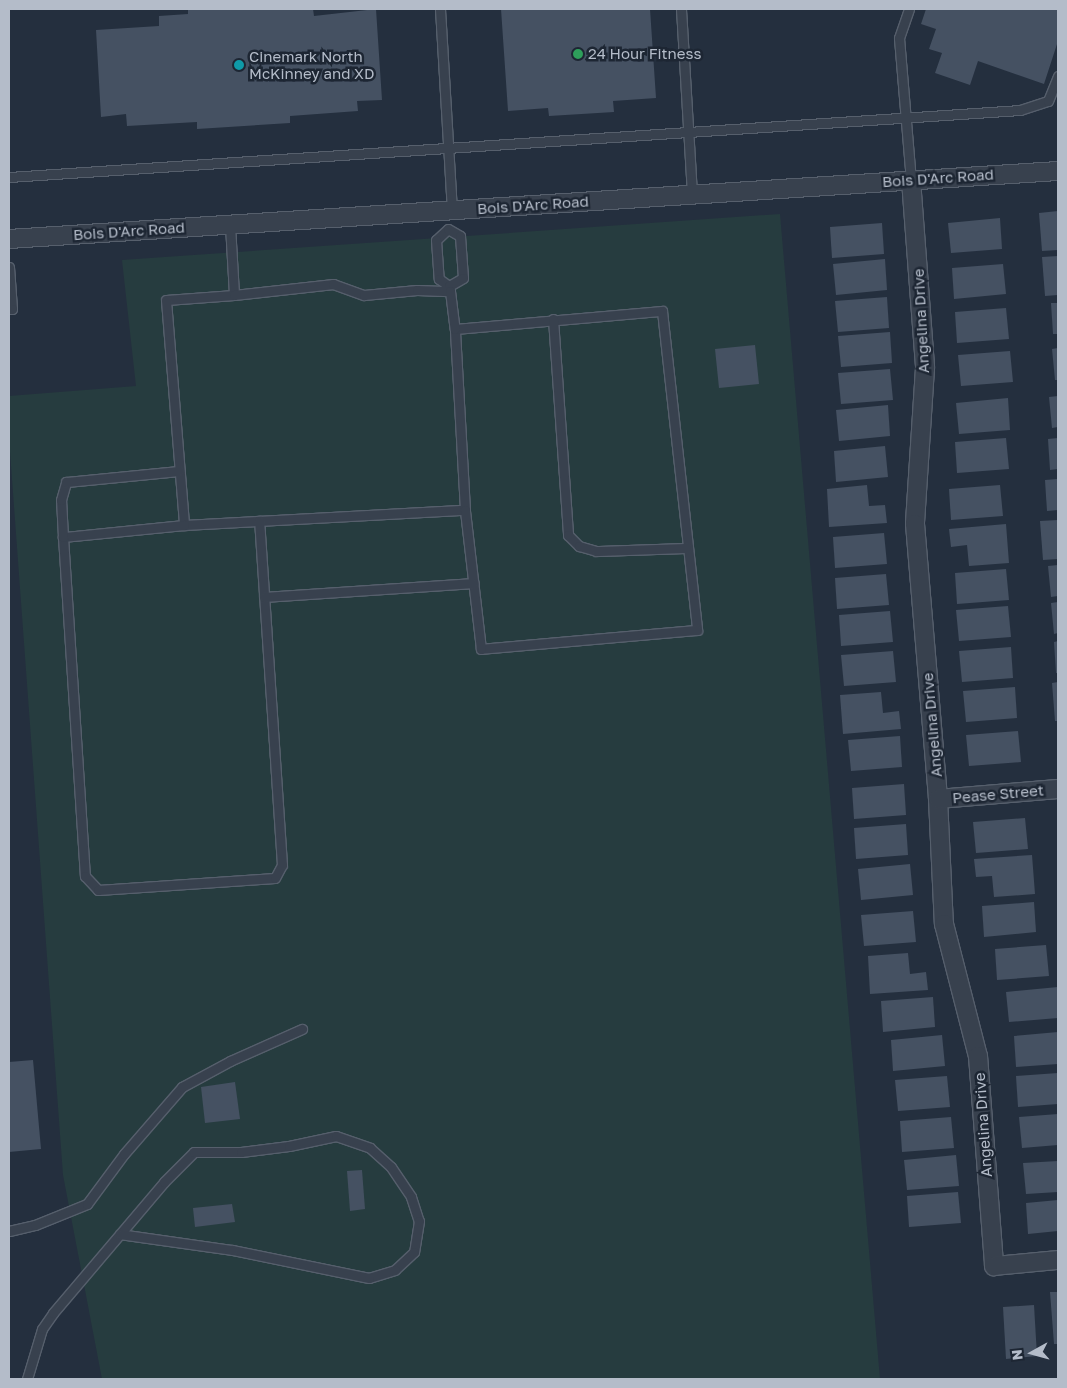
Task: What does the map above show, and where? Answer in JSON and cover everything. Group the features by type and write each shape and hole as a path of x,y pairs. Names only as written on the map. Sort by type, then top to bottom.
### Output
{"street":[{"name":"Bois D'Arc Road","path":"9,239 1058,170"},
{"name":"Angelina Drive","path":"911,180 925,368 915,524 938,800 944,924 978,1056 994,1266 1058,1260"},
{"name":"Pease Street","path":"938,800 1058,788"}],"lane":[{"path":"440,9 449,147 449,211 448,229 436,240 439,279 450,289 455,329 466,510 481,650 697,630 662,311 455,329"},
{"path":"680,9 690,132 692,194"},
{"path":"909,9 899,38 911,180"},
{"path":"9,177 449,147 906,119 1034,107 1048,101 1058,76"},
{"path":"230,225 234,295"},
{"path":"184,526 166,300 234,295 332,284 364,295 450,289 463,278 460,236 448,229"},
{"path":"9,267 12,309 9,309"},
{"path":"553,319 568,535 579,546 596,551 688,548"},
{"path":"179,471 66,482 61,500 85,876 98,890 275,878 282,865 259,522"},
{"path":"63,537 184,526 466,510"},
{"path":"264,597 474,583"},
{"path":"9,1231 35,1225 87,1204 124,1154 182,1087 230,1061 302,1028"},
{"path":"27,1379 42,1330 120,1234 194,1152 290,1146 336,1136 370,1148 390,1167 411,1197 419,1221 414,1252 395,1270 369,1278 232,1250 120,1234"}],"green space":[{"path":"780,214 880,1379 102,1379 63,1175 9,438 9,396 136,386 122,260"}],"building":[{"name":"Cinemark North McKinney and XD","path":"188,9 313,9 314,16 376,9 382,100 357,101 358,111 290,116 290,123 197,129 197,122 127,126 126,114 101,117 96,30 159,26 159,16 188,14"},
{"name":"24 Hour Fitness","path":"501,9 650,9 656,98 613,101 614,112 549,116 548,108 508,111"},
{"path":"926,9 1058,9 1058,41 1044,84 978,61 970,85 935,73 942,53 929,49 936,29 921,24"},
{"path":"1058,211 1058,250 1042,251 1039,213"},
{"path":"1000,218 1002,249 951,253 948,223"},
{"path":"882,223 884,254 832,258 830,227"},
{"path":"1058,256 1058,295 1045,296 1042,257"},
{"path":"885,259 887,290 836,295 833,264"},
{"path":"1003,264 1006,294 954,299 952,268"},
{"path":"887,297 889,328 838,332 835,301"},
{"path":"1051,303 1058,303 1058,334 1053,334"},
{"path":"1006,308 1009,339 957,343 955,312"},
{"path":"890,332 892,363 841,367 838,336"},
{"path":"755,345 759,384 719,388 715,349"},
{"path":"1058,348 1058,380 1055,380 1052,349"},
{"path":"1010,351 1013,382 961,386 958,355"},
{"path":"890,369 893,400 841,404 838,373"},
{"path":"1058,396 1058,427 1052,428 1049,397"},
{"path":"1008,398 1010,430 959,434 956,403"},
{"path":"888,405 890,436 839,441 836,410"},
{"path":"1006,438 1009,469 957,473 955,442"},
{"path":"1058,438 1058,469 1050,470 1048,439"},
{"path":"885,446 888,477 836,482 834,451"},
{"path":"1058,479 1058,510 1047,511 1045,480"},
{"path":"867,485 869,506 885,505 887,523 829,527 827,489"},
{"path":"1000,485 1003,516 951,520 949,489"},
{"path":"1058,520 1058,559 1043,560 1040,521"},
{"path":"1006,524 1009,563 969,566 967,545 951,547 949,529"},
{"path":"884,533 887,564 835,568 833,537"},
{"path":"1058,565 1058,596 1051,597 1048,566"},
{"path":"1006,569 1009,600 957,604 955,573"},
{"path":"886,574 889,605 837,609 835,578"},
{"path":"1058,602 1058,633 1054,634 1051,603"},
{"path":"1008,606 1011,637 959,641 956,610"},
{"path":"890,611 893,642 841,646 839,615"},
{"path":"1058,641 1058,673 1056,673 1054,642"},
{"path":"1011,647 1013,678 962,682 959,651"},
{"path":"893,651 896,682 844,686 841,655"},
{"path":"1058,682 1058,721 1055,721 1052,683"},
{"path":"1015,687 1017,718 966,722 963,691"},
{"path":"881,692 883,713 899,711 901,729 843,734 840,695"},
{"path":"1018,731 1021,762 969,766 966,735"},
{"path":"900,736 902,767 851,771 848,740"},
{"path":"904,784 906,815 854,819 852,788"},
{"path":"1025,818 1028,849 976,853 973,822"},
{"path":"906,824 908,855 856,859 854,828"},
{"path":"1032,855 1035,894 994,897 992,876 976,877 974,859"},
{"path":"910,864 913,895 861,900 858,869"},
{"path":"1034,902 1036,932 984,937 982,906"},
{"path":"913,911 916,942 864,946 861,915"},
{"path":"1046,945 1049,976 997,980 995,949"},
{"path":"908,953 910,974 926,972 928,990 870,994 868,956"},
{"path":"1058,987 1058,1018 1009,1022 1006,992"},
{"path":"933,997 935,1027 883,1032 881,1001"},
{"path":"1058,1032 1058,1064 1016,1067 1014,1036"},
{"path":"942,1035 945,1066 893,1071 891,1040"},
{"path":"33,1060 41,1149 9,1152 9,1062"},
{"path":"1058,1073 1058,1104 1018,1107 1016,1076"},
{"path":"947,1076 950,1107 898,1111 895,1080"},
{"path":"235,1082 240,1119 205,1123 201,1087"},
{"path":"1058,1114 1058,1145 1022,1148 1019,1117"},
{"path":"951,1117 954,1148 902,1152 900,1121"},
{"path":"956,1155 959,1186 907,1190 904,1160"},
{"path":"1058,1161 1058,1192 1026,1194 1023,1163"},
{"path":"362,1170 365,1209 350,1211 347,1171"},
{"path":"958,1192 961,1223 909,1227 907,1196"},
{"path":"1058,1200 1058,1231 1028,1234 1026,1203"},
{"path":"232,1204 235,1222 195,1227 193,1208"},
{"path":"1050,1292 1058,1292 1058,1344 1054,1344"},
{"path":"1034,1305 1037,1356 1006,1359 1003,1307"}],"place":[{"name":"24 Hour Fitness","path":"578,54"},
{"name":"Cinemark North McKinney and XD","path":"239,65"}]}
